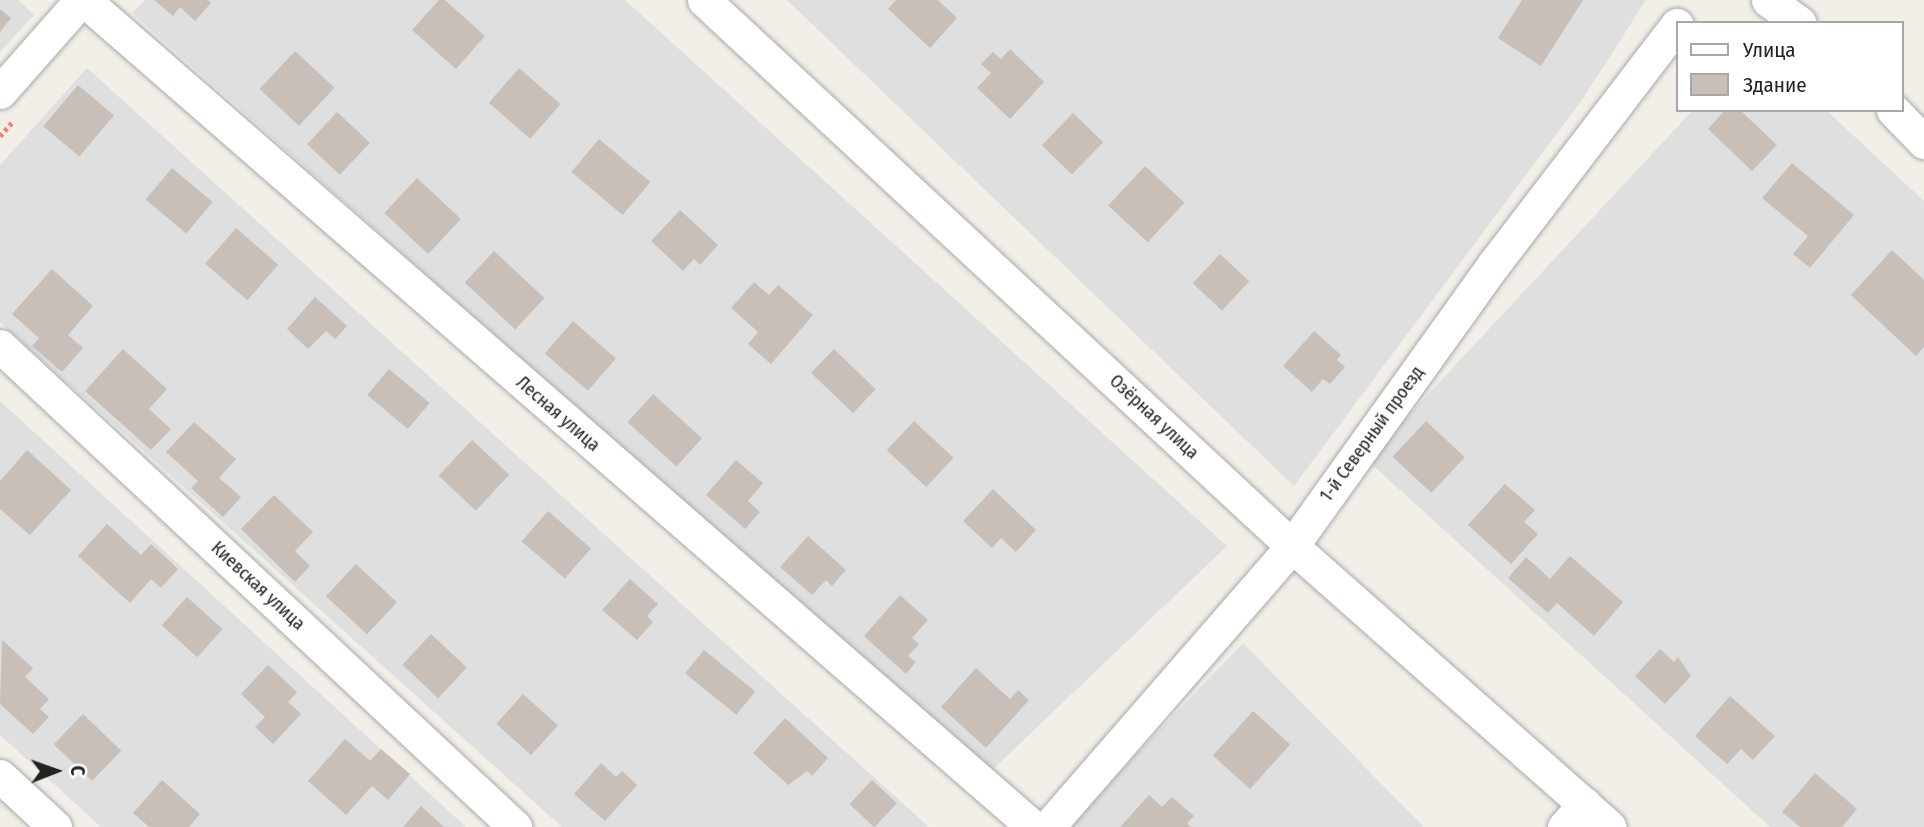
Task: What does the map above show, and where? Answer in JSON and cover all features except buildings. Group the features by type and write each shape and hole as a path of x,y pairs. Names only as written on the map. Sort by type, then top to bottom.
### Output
{"street":[{"path":"0,92 82,0"},
{"name":"Лесная улица","path":"82,0 1033,827"},
{"name":"Озёрная улица","path":"704,0 1292,546 1575,816 1610,827"},
{"name":"1-й Северный проезд","path":"1679,21 1689,0"},
{"path":"1768,0 1797,21"},
{"name":"1-й Северный проезд","path":"1048,827 1292,546 1494,264 1675,28"},
{"path":"1895,112 1924,142"},
{"name":"Киевская улица","path":"0,346 515,827"},
{"path":"0,776 55,827"}],"shaded area":[{"path":"0,0 18,0 34,15 0,52"},
{"path":"145,0 625,0 1227,546 988,774 132,13"},
{"path":"787,0 1646,0 1584,97 1294,486"},
{"path":"87,68 929,827 562,827 0,322 0,165"},
{"path":"1691,112 1828,112 1924,201 1924,827 1770,827 1367,460"},
{"path":"0,401 466,827 101,827 0,735"},
{"path":"1243,643 1424,827 1066,827"}]}
